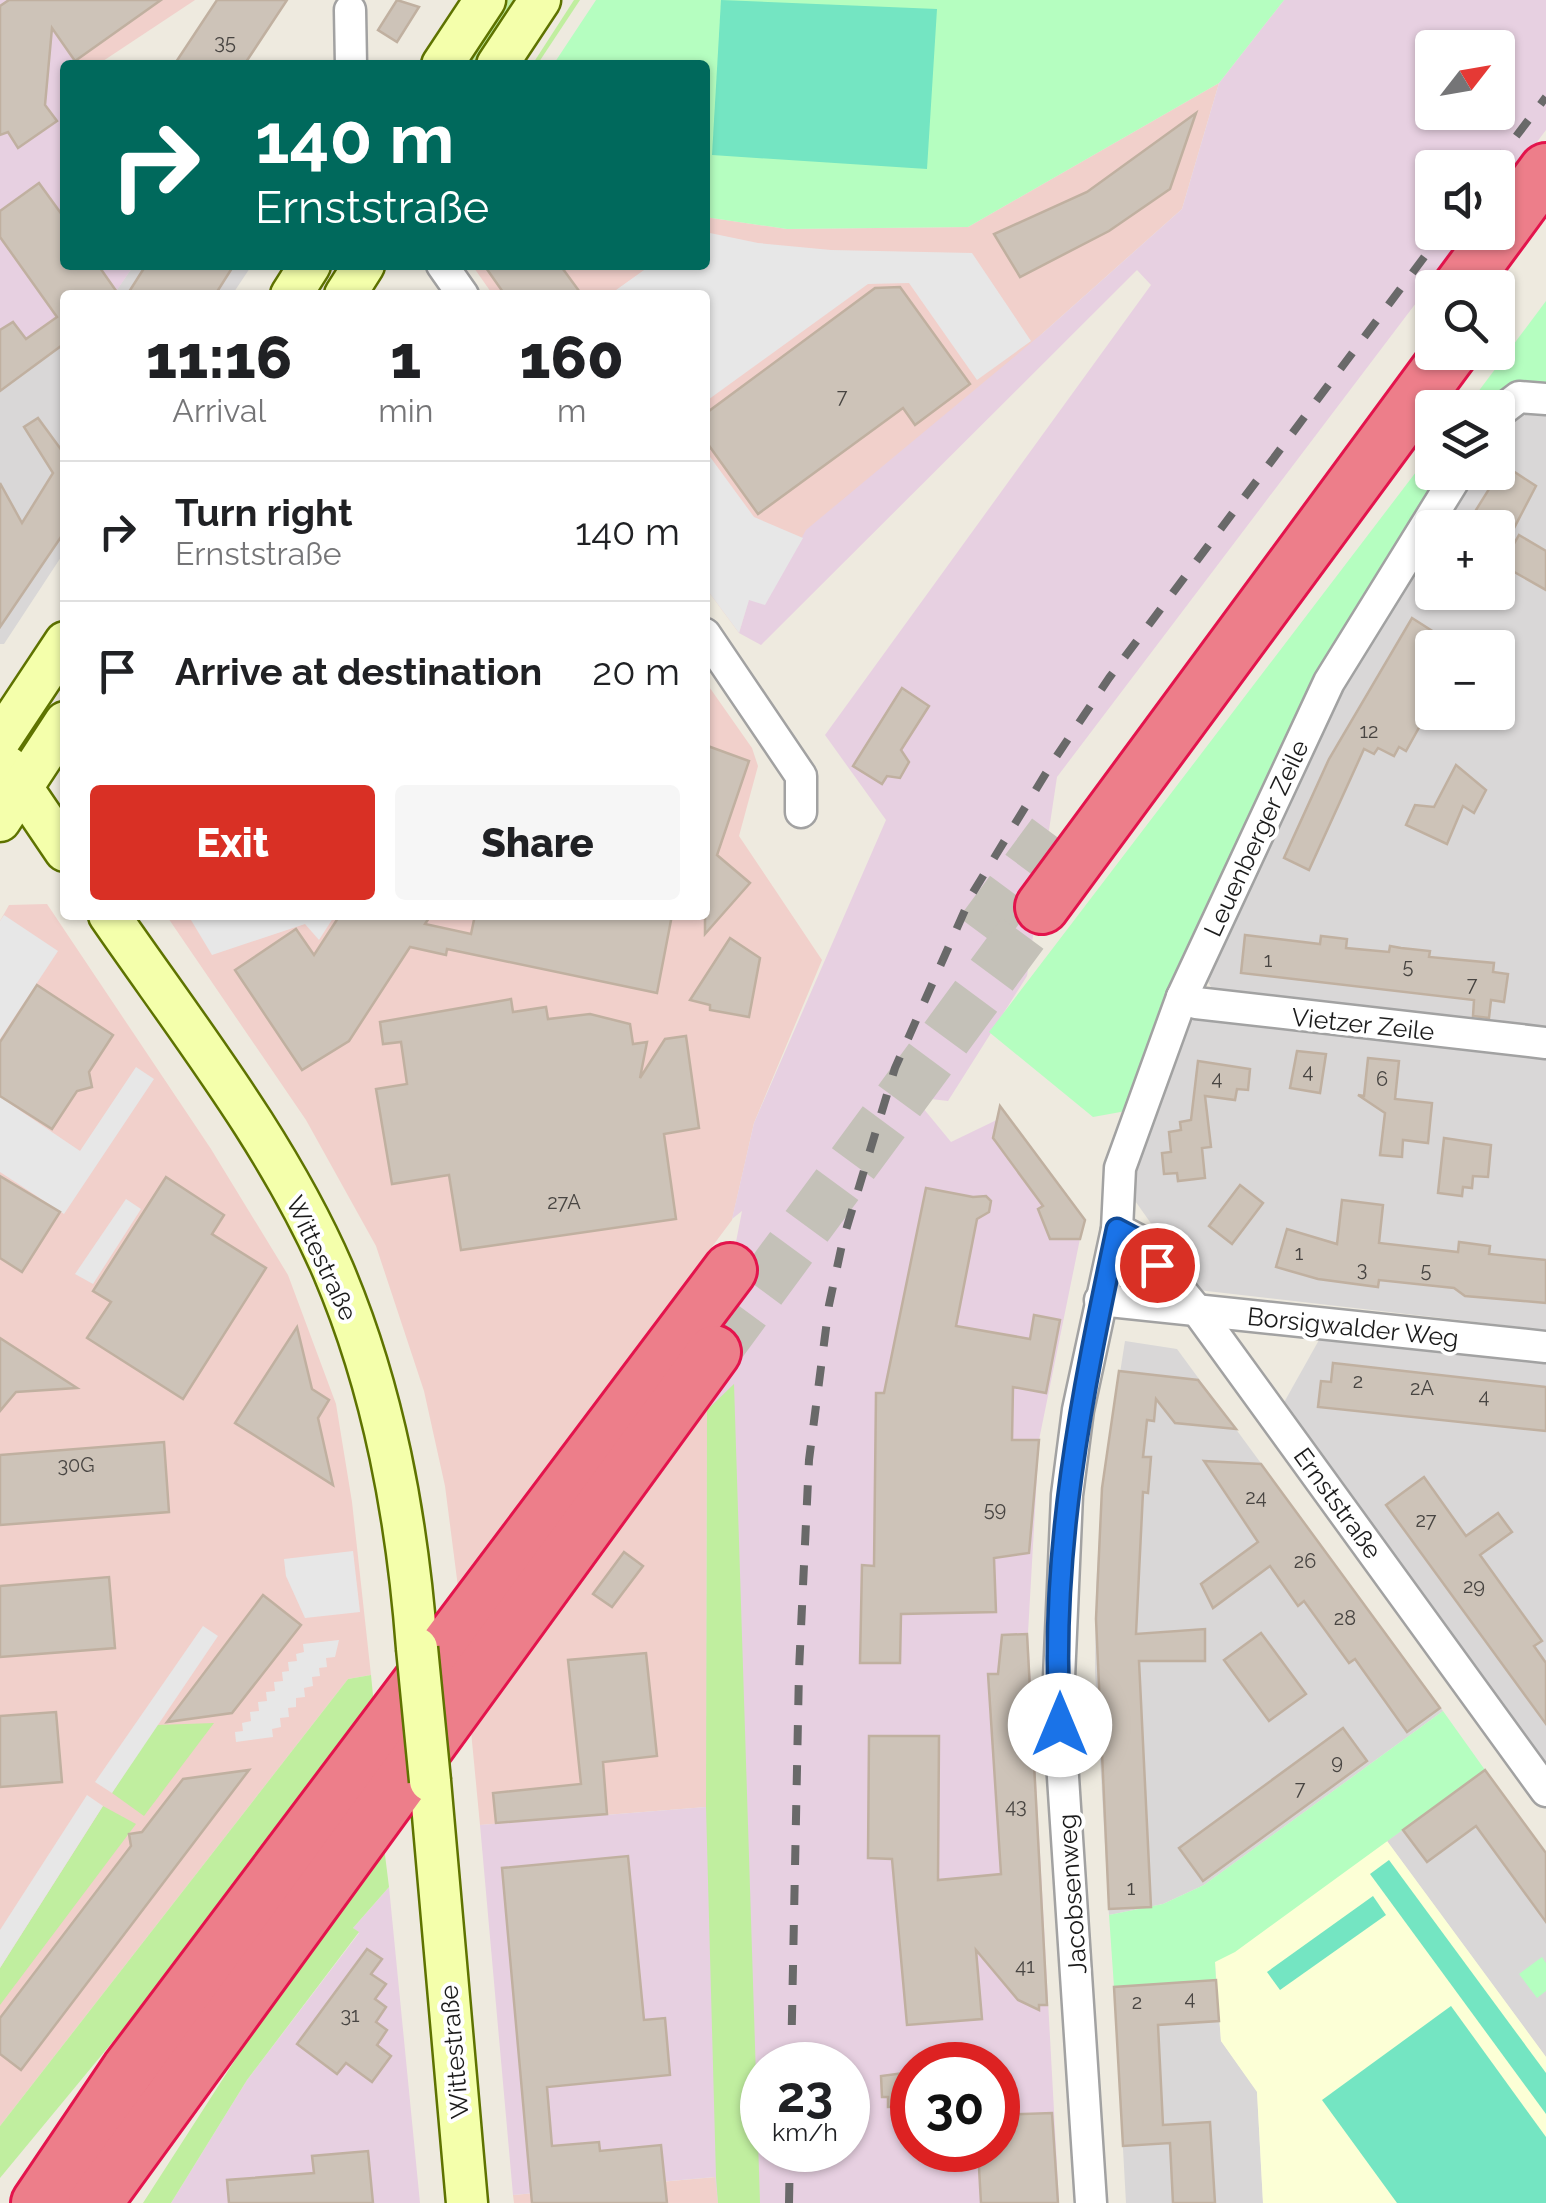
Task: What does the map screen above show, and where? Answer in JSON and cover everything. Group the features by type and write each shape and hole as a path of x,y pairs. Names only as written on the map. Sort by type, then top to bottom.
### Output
{"highway":[{"path":"1471,270 1546,170"},
{"path":"1513,270 1546,226"},
{"path":"1054,834 1415,346"},
{"path":"1042,906 1438,370"},
{"path":"38,2203 128,2070 730,1270"},
{"path":"94,2203 714,1352"},
{"path":"0,2202 90,2087 128,2070"},
{"path":"123,2203 160,2140 167,2107"}],"main road":[{"path":"445,60 486,0"},
{"path":"500,60 540,0"},
{"path":"0,740 60,650"},
{"path":"0,821 11,771 60,727"},
{"path":"11,771 60,844"},
{"name":"Wittestraße","path":"111,920 261,1141 331,1266 370,1370 392,1458 417,1648 467,2203"}],"street":[{"path":"349,5 351,60"},
{"name":"Leuenberger Zeile","path":"1117,1229 1120,1168 1182,997 1329,682 1448,490"},
{"path":"710,641 801,776 800,812"},
{"name":"Vietzer Zeile","path":"1182,997 1196,1004 1292,1017 1546,1044"},
{"name":"Jacobsenweg","path":"1091,2203 1058,1701 1067,1495 1078,1410 1117,1229"},
{"name":"Ernststraße","path":"1117,1229 1140,1241 1198,1313 1546,1790"},
{"name":"Borsigwalder Weg","path":"1100,1300 1546,1346"}],"shaded area":[{"path":"0,0 31,0 73,60 60,60 60,270 131,270 117,290 60,290 60,348 14,380 0,358"},
{"path":"31,0 195,0 105,60 73,60"},
{"path":"1284,0 1546,0 1546,130 1515,171 1515,150 1415,150 1415,250 1456,250 1441,270 1415,270 1415,304 1057,777 1027,976 948,1101 914,1097 951,1142 1007,1115 1083,1224 1039,1440 1028,1633 1059,2203 718,2203 715,2177 513,2195 480,1825 706,1807 707,1411 703,1412 742,1211 732,1219 754,1123 886,820 825,735 1151,285 1137,270 761,645 739,633 749,599 765,604 806,530 1044,332 1182,209 1219,83"},
{"path":"1219,83 1182,209 1044,332 765,605 749,600 739,633 710,594 710,290 490,290 476,270 710,270 710,218 787,229 968,227"},
{"path":"710,233 758,243 831,250 972,253 1031,341 977,380 909,283 868,284 710,398 710,290 616,290 644,270 710,270"},
{"path":"131,270 249,270 235,290 117,290"},
{"path":"60,348 60,559 4,644 0,644 0,358 15,380"},
{"path":"1546,405 1546,1031 1214,992 1204,975 1338,686 1415,557 1415,610 1515,610 1515,510 1443,510 1455,490 1515,490 1515,410"},
{"path":"710,457 754,517 803,538 765,605 749,600 739,633 710,594"},
{"path":"710,688 752,748 758,766 739,836 822,960 754,1123 732,1220 458,1587 445,1486 424,1391 376,1246 306,1120 169,920 710,920"},
{"path":"47,904 211,1149 288,1275 336,1404 352,1502 371,1675 348,1679 0,2126 0,921 9,905"},
{"path":"4,915 58,951 0,1039 0,921"},
{"path":"191,920 332,920 319,940 305,924 212,955"},
{"path":"1202,1016 1546,1053 1546,1330 1198,1290 1126,1188 1188,1021"},
{"path":"136,1067 154,1079 64,1214 0,1172 0,1097 80,1151"},
{"path":"126,1199 141,1209 93,1284 75,1274"},
{"path":"1326,1336 1546,1360 1546,1765 1282,1406 1319,1340"},
{"path":"1125,1341 1177,1349 1443,1711 1204,1885 1163,1904 1109,1915 1095,1671 1096,1588 1102,1488"},
{"path":"707,1410 706,1807 480,1825 471,1731"},
{"path":"353,1551 360,1612 305,1618 286,1576 284,1559"},
{"path":"203,1626 218,1636 112,1793 95,1782"},
{"path":"339,1640 335,1657 326,1658 327,1667 319,1668 320,1676 312,1677 313,1686 304,1688 305,1697 296,1698 296,1707 288,1708 289,1717 280,1718 281,1727 272,1729 273,1737 236,1742 235,1732 243,1731 242,1723 251,1721 250,1712 259,1711 258,1702 267,1701 266,1692 275,1691 274,1682 283,1681 282,1672 289,1671 288,1662 297,1661 296,1654 304,1652 303,1644"},
{"path":"1485,1770 1546,1853 1546,2057 1387,1841"},
{"path":"87,1795 103,1806 0,1968 0,1930"},
{"path":"1387,1841 1546,2057 1546,2203 1263,2203 1257,2092 1221,2041 1215,1962"},
{"path":"389,1887 420,2203 171,2203 247,2080 359,1933 353,1928"},
{"path":"1216,1980 1221,2041 1257,2091 1263,2203 1126,2203 1114,1987"},
{"path":"716,2177 718,2203 514,2203 513,2195"}],"green space":[{"path":"506,0 519,0 483,60 469,60"},
{"path":"574,0 580,0 540,60 535,60"},
{"path":"596,0 1284,0 1219,83 968,227 787,229 710,218 710,60 556,60"},
{"path":"721,0 937,9 927,169 712,155"},
{"path":"1546,301 1546,395 1515,402 1515,390 1479,390 1494,370 1515,370 1515,342"},
{"path":"1415,473 1415,490 1440,490 1430,510 1415,510 1415,540 1126,1111 1093,1117 989,1032"},
{"path":"734,1384 755,2042 740,2042 740,2172 759,2172 760,2203 718,2203 716,2177 706,1807 707,1410"},
{"path":"371,1675 374,1706 215,1918 0,2178 0,2126 348,1679"},
{"path":"1443,1711 1485,1770 1235,1952 1215,1962 1216,1980 1114,1987 1109,1915 1163,1904 1204,1885"},
{"path":"214,1723 144,1816 112,1793 156,1725"},
{"path":"103,1806 136,1824 0,2005 0,1968"},
{"path":"384,1847 389,1887 353,1928 359,1932 247,2080 171,2203 143,2203 304,1953"},
{"path":"1389,1860 1546,2073 1546,2114 1370,1874"},
{"path":"1373,1896 1386,1915 1280,1990 1267,1972"},
{"path":"1542,1957 1546,1963 1546,1991 1537,1998 1519,1974"},
{"path":"1451,2006 1546,2137 1546,2203 1397,2203 1322,2100"}],"building":[{"path":"9,0 161,0 76,60 52,28 45,105 57,121 18,148 8,132 0,135 0,6"},
{"path":"217,0 287,0 247,60 177,60"},
{"path":"397,0 419,7 397,42 378,30"},
{"path":"1196,113 1170,189 1109,231 1020,277 994,234 1087,192"},
{"path":"39,183 60,212 60,270 102,270 116,290 60,290 60,347 0,391 0,330 13,322 26,339 57,317 0,237 0,211"},
{"path":"143,270 231,270 218,290 130,290"},
{"path":"488,270 564,270 578,290 502,290"},
{"path":"900,287 970,384 915,425 903,408 758,514 710,447 710,410 875,288"},
{"path":"38,418 60,448 60,538 0,627 0,483 22,523 53,473 24,427"},
{"path":"1515,472 1536,486 1515,526 1515,510 1476,510 1488,490 1515,490"},
{"path":"1519,535 1546,551 1546,590 1515,572 1515,542"},
{"path":"1412,618 1431,630 1415,630 1418,730 1406,751 1399,747 1394,756 1378,748 1374,754 1364,749 1309,870 1284,858 1329,759"},
{"path":"902,688 929,706 901,750 909,762 900,778 887,776 882,784 853,766"},
{"path":"710,747 749,761 717,855 750,883 705,934 705,920 710,920"},
{"path":"1456,765 1486,790 1474,813 1463,806 1447,844 1406,825 1415,805 1434,807"},
{"path":"337,920 428,920 425,924 471,934 474,920 671,920 657,993 447,949 446,955 410,947 349,1041 302,1070 235,970 296,929 314,955"},
{"path":"1245,935 1320,944 1321,936 1347,939 1346,948 1389,952 1390,946 1430,951 1429,957 1494,963 1493,972 1508,974 1504,1002 1491,1000 1489,1018 1473,1016 1474,1000 1241,973"},
{"path":"730,938 760,958 749,1017 710,1010 710,1005 690,1000"},
{"path":"37,985 113,1035 89,1072 92,1087 77,1091 52,1129 0,1096 0,1042"},
{"path":"511,999 513,1012 546,1007 548,1019 590,1014 630,1024 633,1044 647,1042 640,1078 665,1039 686,1036 699,1128 664,1134 676,1219 461,1250 449,1175 392,1184 376,1089 407,1084 401,1042 383,1044 380,1022"},
{"path":"1297,1051 1326,1054 1320,1093 1290,1088"},
{"path":"1368,1058 1399,1061 1395,1099 1432,1103 1428,1143 1403,1140 1402,1157 1380,1155 1385,1113 1358,1095 1364,1096"},
{"path":"1198,1061 1250,1069 1248,1090 1237,1089 1235,1100 1205,1096 1211,1147 1202,1148 1205,1178 1178,1181 1177,1173 1164,1174 1162,1153 1171,1152 1169,1132 1181,1130 1180,1122 1191,1120"},
{"path":"1000,1106 1085,1220 1080,1239 1050,1239 1038,1209 1043,1206 993,1138"},
{"path":"1444,1138 1491,1145 1488,1177 1473,1176 1472,1188 1463,1187 1462,1196 1438,1193"},
{"path":"0,1176 60,1212 22,1272 0,1258"},
{"path":"166,1177 224,1215 212,1234 266,1268 183,1399 87,1338 111,1302 93,1291"},
{"path":"1240,1185 1263,1203 1232,1244 1209,1226"},
{"path":"926,1188 986,1196 991,1201 989,1212 977,1219 956,1326 1030,1339 1034,1315 1060,1320 1046,1393 1013,1387 1012,1440 1039,1440 1029,1553 994,1558 996,1612 901,1614 900,1663 860,1663 862,1565 874,1566 876,1393 884,1393"},
{"path":"1342,1200 1383,1205 1379,1243 1458,1252 1459,1242 1490,1246 1489,1254 1546,1260 1546,1303 1465,1296 1454,1288 1379,1280 1378,1287 1318,1279 1276,1267 1287,1229 1337,1244"},
{"path":"297,1327 312,1389 329,1400 318,1418 333,1485 235,1423"},
{"path":"0,1338 77,1388 16,1392 0,1411"},
{"path":"1333,1363 1546,1387 1546,1431 1318,1407 1321,1381 1331,1382"},
{"path":"1119,1371 1198,1380 1236,1429 1175,1423 1156,1399 1154,1421 1147,1420 1143,1457 1151,1457 1148,1493 1143,1492 1136,1634 1205,1629 1205,1661 1139,1661 1151,1907 1109,1909 1096,1619 1102,1488"},
{"path":"164,1442 169,1512 0,1525 0,1455"},
{"path":"1204,1461 1261,1464 1440,1708 1407,1732 1355,1659 1349,1663 1304,1601 1298,1606 1270,1566 1213,1608 1201,1584 1258,1542"},
{"path":"1424,1477 1466,1536 1498,1513 1512,1532 1480,1555 1542,1641 1534,1646 1546,1663 1546,1724 1386,1505"},
{"path":"624,1552 643,1566 612,1607 593,1594"},
{"path":"109,1577 115,1648 0,1657 0,1586"},
{"path":"263,1595 301,1625 232,1713 167,1722"},
{"path":"1261,1633 1306,1694 1269,1721 1224,1660"},
{"path":"1027,1634 1047,2005 1039,2005 1039,2010 1018,2000 976,1950 982,2019 907,2025 892,1859 868,1858 869,1736 939,1736 938,1880 1001,1874 988,1674 998,1674 1002,1635"},
{"path":"646,1653 657,1756 603,1762 607,1814 496,1823 493,1793 581,1784 568,1660"},
{"path":"56,1712 62,1782 0,1787 0,1716"},
{"path":"1343,1728 1367,1761 1203,1881 1179,1848"},
{"path":"249,1770 21,2070 0,2054 0,2018 131,1846 129,1834 142,1832 183,1779"},
{"path":"1485,1770 1546,1853 1546,1922 1476,1826 1427,1862 1403,1830"},
{"path":"628,1856 644,2020 665,2018 670,2075 547,2087 552,2146 599,2142 600,2151 661,2145 667,2203 532,2203 502,1868"},
{"path":"367,1949 382,1959 371,1974 386,1984 375,1999 386,2007 376,2022 387,2030 377,2045 391,2056 372,2082 346,2063 337,2074 297,2044"},
{"path":"1216,1980 1219,2021 1158,2025 1163,2125 1210,2122 1215,2203 1173,2203 1170,2143 1123,2146 1114,1987"},
{"path":"890,2075 890,2107 888,2097 882,2097 881,2076"},
{"path":"1052,2113 1058,2203 981,2203 979,2172 1020,2172 1020,2114"},
{"path":"368,2151 373,2203 229,2203 227,2180 314,2173 312,2156"}],"tunnel":[{"path":"980,933 1053,834"},
{"path":"714,1352 1042,907"}],"railway":[{"path":"1506,150 1546,97"},
{"path":"791,2042 799,1670 809,1460 829,1305 843,1240 895,1068 972,894 1054,760 1109,678 1430,250"},
{"path":"789,2203 790,2172"}],"route":[{"path":"1060,1725 1067,1495 1078,1410 1117,1229 1140,1241 1157,1265"}]}
